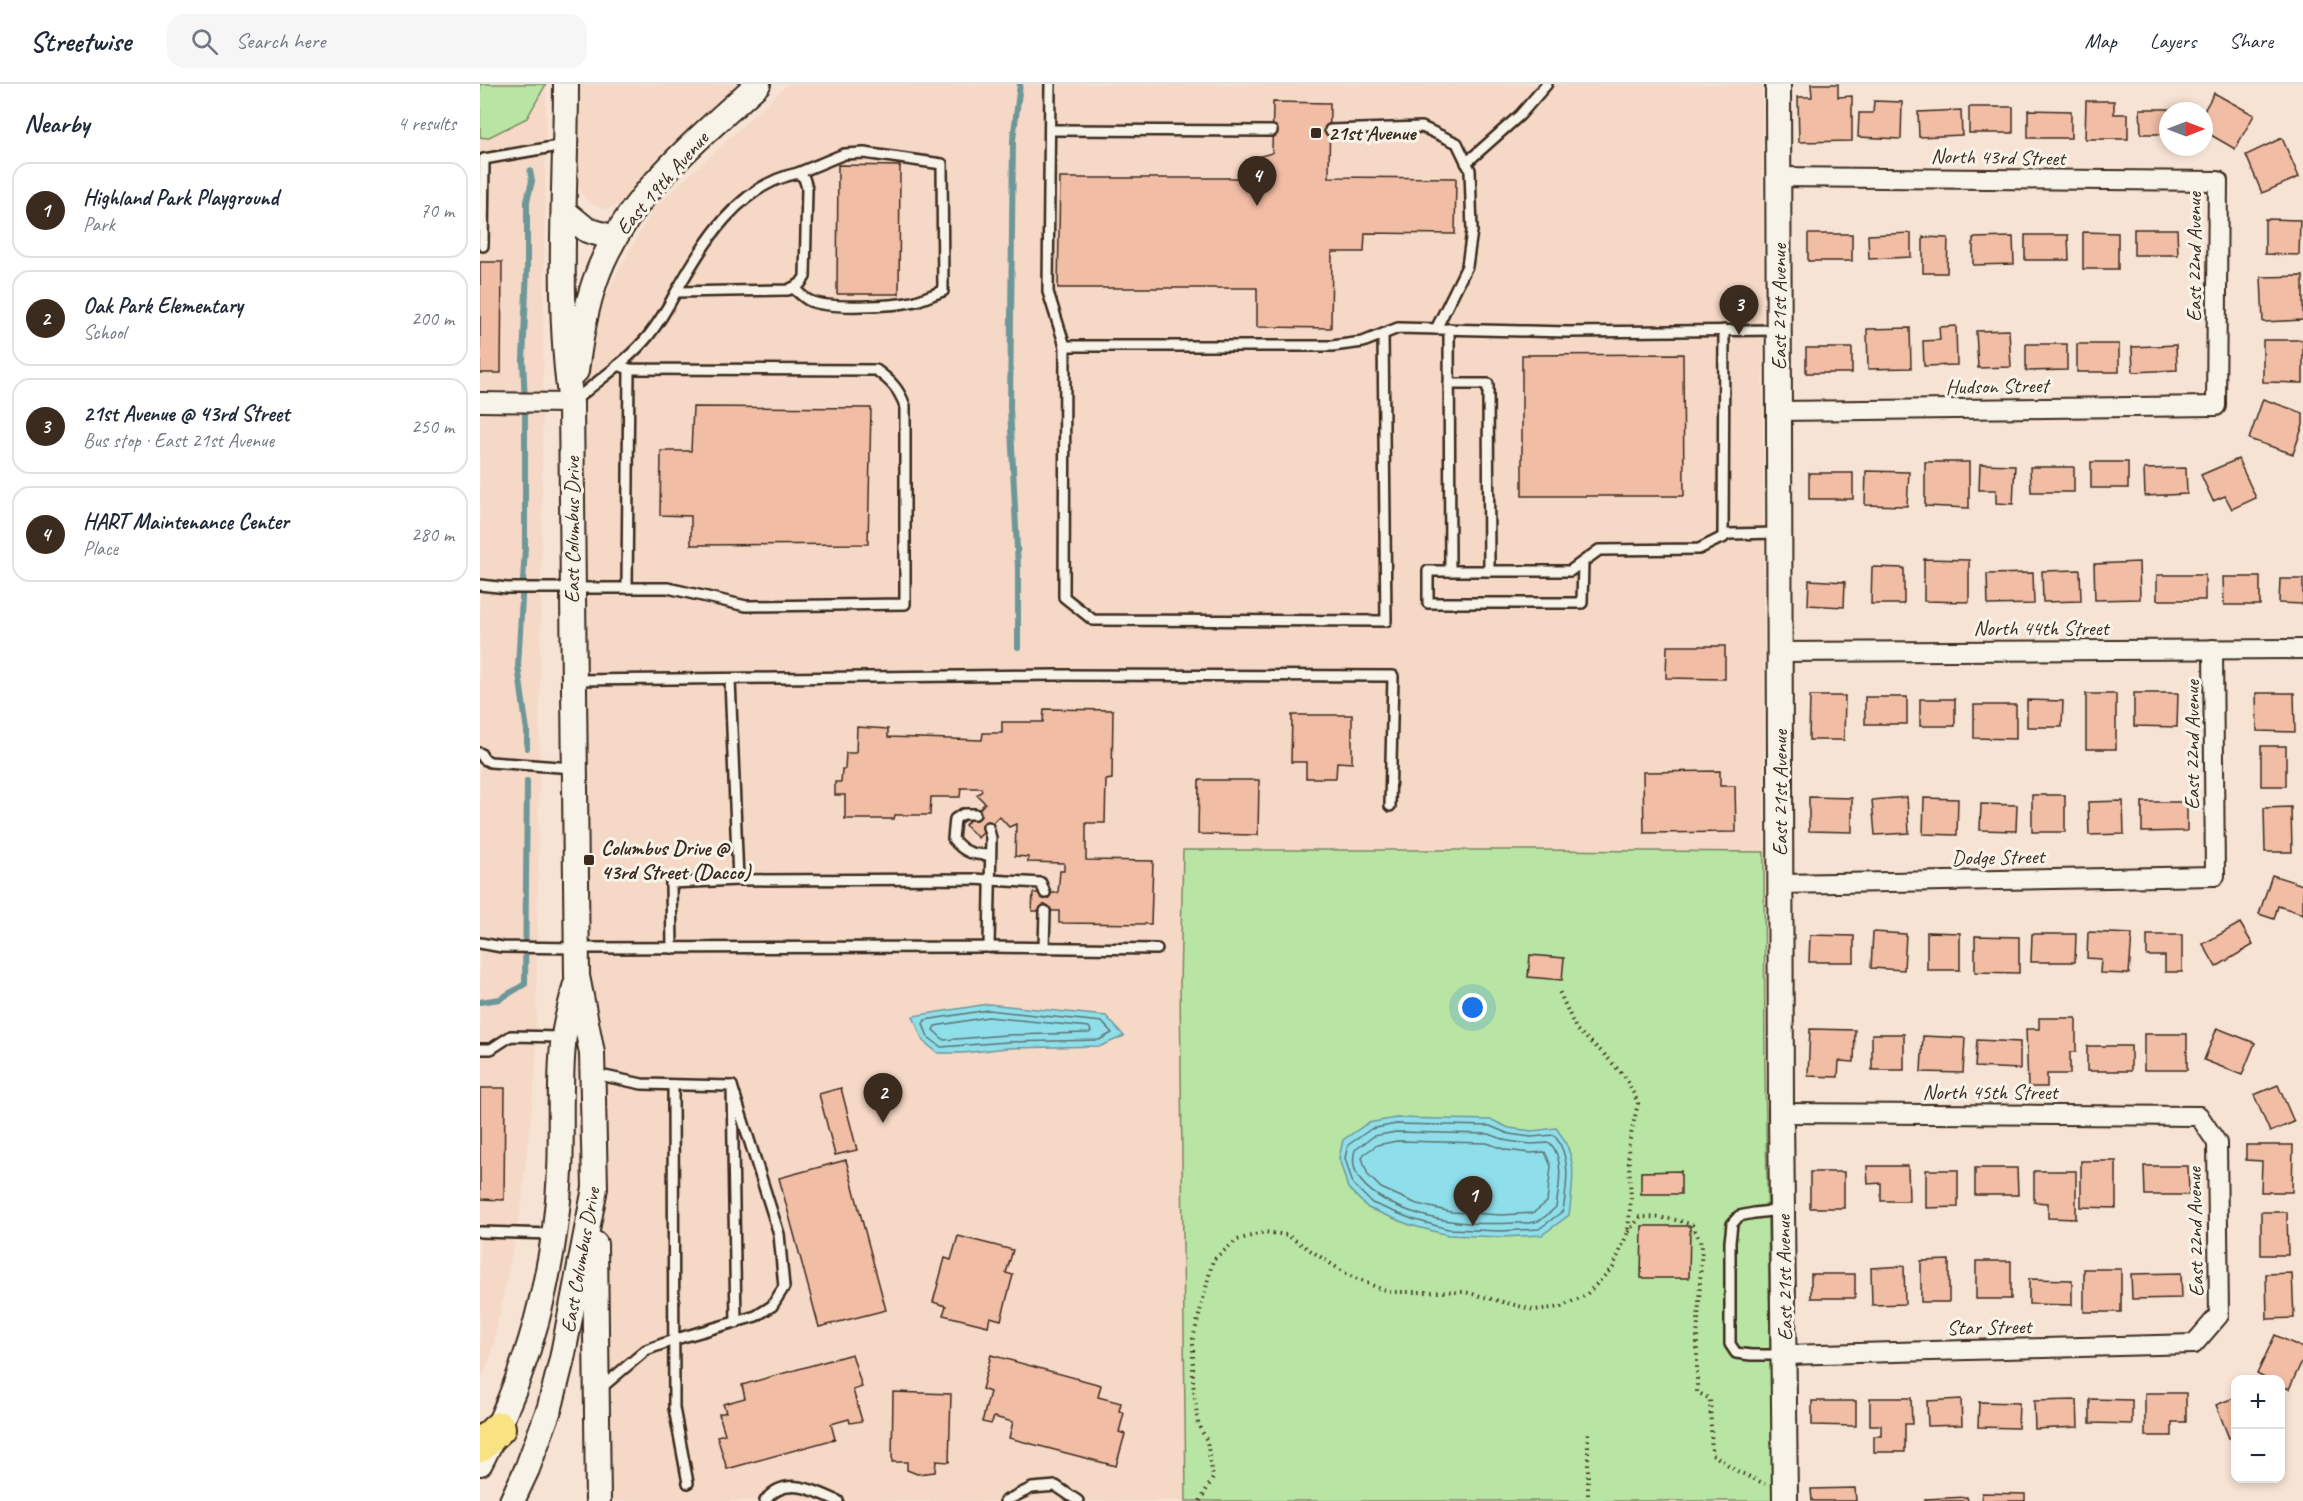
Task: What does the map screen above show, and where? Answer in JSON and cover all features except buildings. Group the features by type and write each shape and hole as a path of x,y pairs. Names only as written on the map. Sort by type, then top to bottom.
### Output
{"main road":[{"name":"East Columbus Drive","path":"480,1463 489,1437 528,1352 544,1289 554,1234 576,1036 571,403 565,362 562,301 566,84"},
{"name":"East 19th Avenue","path":"571,403 584,320 595,281 614,237 630,213 663,175 700,137 758,84"},
{"name":"East 21st Avenue","path":"1778,84 1781,1113 1785,1495"},
{"path":"565,212 587,230 614,237"},
{"name":"East Columbus Drive","path":"512,1501 527,1470 550,1407 565,1348 595,1188 592,1073 576,1036"},
{"path":"595,1188 598,1501"}],"street":[{"name":"North 43rd Street","path":"1778,177 2217,181"},
{"name":"East 22nd Avenue","path":"2216,406 2217,181"},
{"path":"480,402 571,403"},
{"name":"Hudson Street","path":"1779,411 2216,406"},
{"name":"East 22nd Avenue","path":"2213,649 2215,876"},
{"name":"North 44th Street","path":"1780,652 2303,649"},
{"name":"Dodge Street","path":"1781,884 2215,876"},
{"name":"North 45th Street","path":"1781,1113 2199,1116"},
{"name":"East 22nd Avenue","path":"2194,1344 2219,1314 2217,1143 2199,1116"},
{"name":"Star Street","path":"1785,1355 2194,1344"}],"lane":[{"path":"1050,84 1048,292 1065,346 1064,597 1093,620 1386,621 1383,334"},
{"path":"1466,163 1520,115 1547,84"},
{"path":"1330,130 1422,128 1457,143 1470,170 1472,231 1467,267 1436,329"},
{"path":"1050,130 1272,131"},
{"path":"483,246 482,159 566,144"},
{"path":"571,403 618,365 650,334 710,238 728,214 748,195 768,184 844,154 864,153 942,164 943,291 915,301 888,305 823,305 808,300 793,288"},
{"path":"676,292 793,288 806,278 807,188 804,178 798,173"},
{"path":"1065,346 1332,346 1363,342 1398,328 1568,332 1779,330"},
{"path":"1449,329 1449,571"},
{"path":"1723,538 1724,330"},
{"path":"480,585 507,588 682,590 746,606 905,604 905,406 899,390 890,380 876,370 629,369 618,365"},
{"path":"627,588 629,369"},
{"path":"1449,384 1488,384 1489,571"},
{"path":"1583,562 1582,603 1428,603 1428,571 1570,571 1599,550 1699,549 1730,534 1780,533"},
{"path":"573,680 1057,675 1393,676 1390,806"},
{"path":"730,679 738,880"},
{"path":"480,753 490,762 575,768"},
{"path":"975,814 963,814 955,819 953,839 959,847 972,855 990,855"},
{"path":"988,827 991,838 989,947"},
{"path":"672,948 671,884 738,880 990,880 1041,884 1045,893"},
{"path":"1044,948 1045,911"},
{"path":"480,943 502,947 577,948 1157,949"},
{"path":"480,1049 491,1049 511,1036 576,1036"},
{"path":"592,1073 642,1084 732,1086"},
{"path":"673,1085 676,1339 674,1408 688,1482"},
{"path":"732,1086 736,1323"},
{"path":"597,1392 646,1350 756,1316 772,1306 784,1287 779,1234 732,1086"},
{"path":"1783,1210 1739,1216 1732,1224 1730,1344 1736,1353 1785,1355"},
{"path":"480,1232 554,1234"},
{"path":"765,1501 777,1491 789,1486 802,1486 820,1491 838,1501"},
{"path":"1005,1501 1032,1488 1056,1486 1078,1501"}],"path":[{"path":"1559,991 1576,1029 1626,1078 1638,1103 1628,1148 1631,1197 1628,1232"},
{"path":"1200,1501 1213,1478 1207,1441 1198,1424 1193,1382 1193,1339 1213,1260 1237,1240 1264,1232 1287,1235 1348,1275 1388,1292 1465,1292 1534,1310 1561,1307 1586,1294 1613,1267 1628,1232 1640,1217 1663,1217 1692,1225 1702,1245 1697,1339 1697,1392 1710,1399 1712,1454 1737,1471 1785,1495"},
{"path":"1588,1431 1588,1501"}],"shaded area":[{"path":"480,84 546,84 536,1065 521,1208 491,1355 480,1382"},
{"path":"577,84 745,84 640,181 618,205 607,209 595,206 585,199 577,185"},
{"path":"788,84 1762,84 1764,852 1533,850 1180,984 1186,1501 594,1501 577,1287 582,1255 587,991 579,397 604,297 653,209"}],"green space":[{"path":"480,84 546,84 527,118 487,138 480,137"},
{"path":"1183,850 1764,852 1765,1072 1773,1501 1186,1501 1180,984"}],"water":[{"path":"988,1004 1106,1016 1124,1036 1101,1046 1007,1048 963,1053 938,1053 923,1041 913,1016"},
{"path":"1396,1118 1492,1120 1509,1128 1532,1131 1556,1128 1568,1149 1573,1169 1569,1215 1542,1235 1502,1237 1448,1235 1410,1225 1368,1208 1348,1188 1339,1158 1343,1140 1368,1123"}],"waterway":[{"path":"1018,647 1018,568 1010,408 1013,140 1020,84"},
{"path":"527,748 527,731 518,666 525,547 523,360 527,201 532,181 530,171"},
{"path":"480,1002 500,999 525,984 527,781"}],"place":[{"name":"21st Avenue","path":"1316,133"},
{"name":"HART Maintenance Center","path":"1257,206"},
{"name":"21st Avenue @ 43rd Street","path":"1739,335"},
{"name":"Columbus Drive @ 43rd Street (Dacco)","path":"589,860"},
{"name":"Oak Park Elementary","path":"883,1123"},
{"name":"Highland Park Playground","path":"1473,1226"}]}
